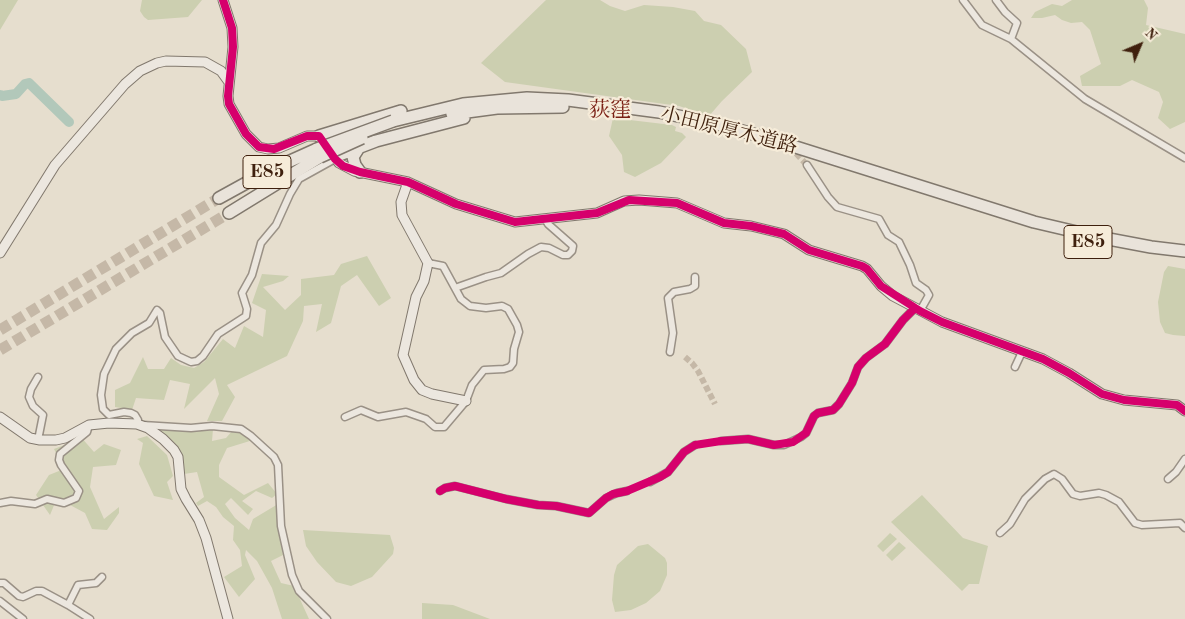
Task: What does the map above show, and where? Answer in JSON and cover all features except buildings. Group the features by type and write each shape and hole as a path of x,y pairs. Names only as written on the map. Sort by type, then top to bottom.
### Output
{"highway":[{"name":"小田原厚木道路","path":"219,198 268,171 394,124 463,104 527,98 610,104 659,112 733,129 995,214 1030,228 1150,254 1185,257"},
{"path":"319,136 403,110 437,104 463,104"},
{"path":"335,158 360,146 462,118 563,107"},
{"name":"小田原厚木道路","path":"394,124 465,111 496,108 563,107 635,115 675,122 853,169"},
{"path":"360,146 353,157 355,165 360,172"},
{"name":"小田原厚木道路","path":"229,214 318,153"},
{"name":"小田原厚木道路","path":"995,214 1098,237 1185,251"}],"street":[{"path":"223,0 232,28 233,46 228,96 230,108 246,134 259,147 274,149 307,136 319,136 343,166 360,172 408,182 456,204 510,221 520,222 597,213 629,200 677,203 724,223 751,226 784,234 809,250 862,266 867,269 881,286 918,310 942,322 1043,359 1097,391 1111,397 1124,400 1181,405 1185,411"},
{"path":"962,0 982,25 1011,39 1085,99 1185,158"},
{"path":"996,0 1016,23 1011,39"},
{"path":"0,253 55,166 125,84 140,71 166,61 206,62 221,71 229,82"},
{"path":"138,425 138,420 131,413 124,412 109,415 103,409 101,395 104,374 116,349 132,332 149,323 157,310 160,313 165,337 178,356 191,362 197,361 218,334 246,316 247,309 242,293 252,275 261,243 276,225 299,179 335,158"},
{"path":"721,440 748,439 774,445 784,445 801,437 806,433 814,416 818,413 833,410 839,404 849,388 858,367 866,358 885,344 903,320 918,310 929,295 926,290 916,283 899,242 888,235 879,219 837,207 828,197 807,165"},
{"path":"408,182 401,202 402,215 428,263 424,281 416,297 403,355 414,380 422,390 466,401"},
{"path":"455,288 501,273 541,247 549,248 562,255 568,255 573,249 571,244 548,224 545,219"},
{"path":"345,418 361,410 378,417 406,412 426,419 435,427 444,427 466,401 474,382 484,370 504,369 512,365 519,332 506,307 486,308 470,306 461,298 443,266 428,263"},
{"path":"670,352 673,333 668,298 674,292 690,289 695,286 695,277"},
{"path":"1015,367 1022,352"},
{"path":"34,378 29,398 33,406 42,415 38,440"},
{"path":"0,417 30,438 38,440 65,438 89,425 108,423 152,424 170,428 212,426 241,429 274,457 278,465 281,526 292,575 299,591 326,619"},
{"path":"0,503 35,504 47,499 64,503 76,498 79,491 61,465 59,460 60,454 87,432 89,425"},
{"path":"138,425 148,428 163,439 178,457 181,489 199,520 206,538 228,619"},
{"path":"650,482 668,472 684,452 695,445"},
{"path":"1168,479 1176,472 1185,459"},
{"path":"1000,533 1010,524 1025,499 1045,479 1054,474 1062,478 1073,494 1080,496 1099,493 1119,502 1134,523 1142,525 1180,523 1185,528"},
{"path":"440,491 455,486 506,500 556,506 589,513 606,498 627,491"},
{"path":"68,605 78,585 96,583 102,577"},
{"path":"0,583 4,583 19,596 28,596 36,591 42,591 90,619"},
{"path":"0,601 22,619"}],"green space":[{"path":"0,0 18,0 0,30"},
{"path":"142,0 202,0 188,17 148,20 140,11"},
{"path":"546,0 600,0 625,11 644,5 695,11 704,21 721,25 746,49 752,72 709,116 679,106 505,82 481,63"},
{"path":"1072,0 1144,0 1148,8 1146,25 1185,34 1185,122 1170,129 1158,118 1163,102 1159,92 1132,80 1120,86 1082,86 1080,76 1101,64 1090,30 1082,22 1071,23 1055,15 1031,18 1035,12 1052,4 1062,6"},
{"path":"613,118 672,125 676,127 675,131 682,133 686,137 661,163 635,177 624,172 622,155 609,136"},
{"path":"367,256 391,298 379,306 357,275 341,286 331,323 316,332 322,304 304,306 303,321 287,356 227,385 235,397 222,421 207,421 219,394 215,378 184,409 190,384 170,380 164,400 136,398 132,410 115,407 115,390 130,383 143,357 148,369 164,369 171,358 181,365 194,368 204,362 223,339 235,348 244,326 263,337 266,310 252,303 262,274 289,276 283,281 263,287 285,310 301,295 301,279 334,275 341,264"},
{"path":"1168,266 1185,269 1185,336 1165,333 1160,322 1158,302 1164,272"},
{"path":"159,429 192,432 213,429 212,441 226,438 233,430 241,432 253,440 227,448 219,465 219,477 244,495 268,483 277,494 272,498 256,491 242,501 253,509 248,515 231,498 225,504 235,518 249,530 253,519 278,504 278,524 283,555 271,561 281,583 294,586 309,619 282,619 272,588 257,561 246,550 245,555 255,579 239,597 224,577 242,566 240,550 233,540 234,526 223,517 216,507 207,501 198,506 196,503 204,497 197,472 184,474 184,463 181,453"},
{"path":"80,436 94,452 104,444 121,450 116,465 93,467 90,487 104,519 119,507 119,513 107,530 92,529 85,513 57,498 50,515 36,495 49,475 64,469 54,449"},
{"path":"147,436 167,455 173,476 167,482 173,500 154,496 139,464 143,443 137,439"},
{"path":"922,495 963,538 988,546 979,584 969,584 962,591 891,522"},
{"path":"303,530 390,535 394,548 393,554 372,577 351,586 336,582 317,562 306,546"},
{"path":"890,533 897,539 883,552 877,546"},
{"path":"899,542 906,548 892,561 886,555"},
{"path":"648,544 665,558 667,563 667,575 660,591 646,603 631,610 615,612 612,600 614,575 617,565 638,546"},
{"path":"422,603 453,605 490,619 422,619"}],"waterway":[{"path":"0,95 16,94 25,84 29,83 69,122"}],"tunnel":[{"path":"790,147 807,165"},
{"path":"0,330 219,198"},
{"path":"0,350 229,213"},
{"path":"685,357 698,371 715,404"},
{"path":"695,445 721,441"},
{"path":"627,491 650,482"}],"cycle path":[{"path":"223,0 232,28 233,47 228,96 229,104 246,134 259,147 274,149 307,136 319,136 335,159 343,166 360,172 408,182 456,204 515,222 597,213 629,200 677,203 724,223 751,226 784,234 809,250 862,266 867,269 881,286 920,311 942,322 1043,359 1102,394 1124,400 1177,405 1185,411"},
{"path":"440,491 455,486 506,499 589,513 613,494 627,491 668,472 684,452 695,445 748,439 774,445 793,442 806,433 814,416 818,413 833,410 839,404 852,383 858,367 866,358 885,344 903,320 915,308"}],"district":[{"name":"荻窪","path":"610,110"}]}
